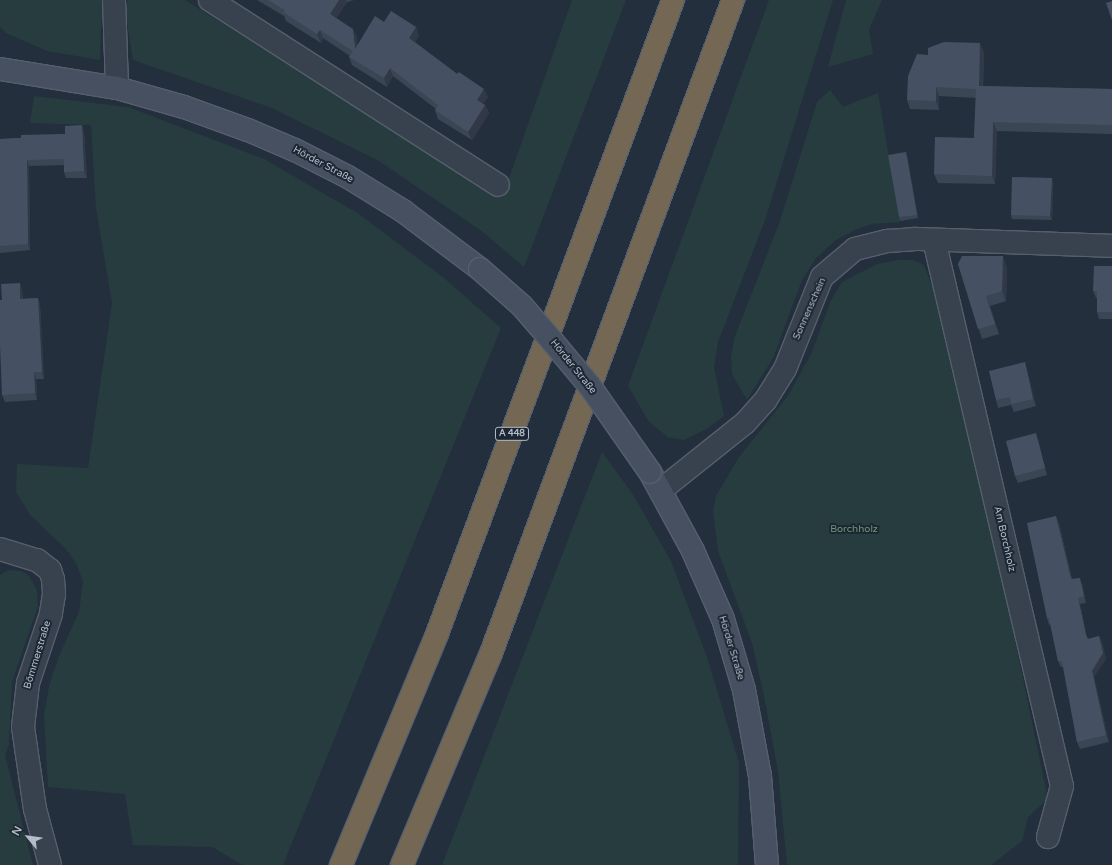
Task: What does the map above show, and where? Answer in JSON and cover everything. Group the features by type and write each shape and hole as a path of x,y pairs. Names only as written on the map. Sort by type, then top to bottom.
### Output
{"highway":[{"name":"A 448","path":"341,865 437,634 673,0"},
{"path":"402,865 490,656 733,0"}],"main road":[{"name":"Hörder Straße","path":"0,69 117,88 184,107 295,150 348,177 403,211 480,269 522,306 589,385 656,481 723,619 744,690 760,776 767,865"}],"street":[{"path":"114,0 117,88"},
{"path":"210,0 498,185"},
{"name":"Sonnenschein","path":"656,481 745,423 765,401 785,369 822,278 854,249 888,241 934,240 1112,246"},
{"name":"Am Borchholz","path":"934,240 1062,786 1048,837"},
{"name":"Bömmerstraße","path":"0,549 37,560 50,570 53,579 54,594 51,614 28,683 23,727 35,809 50,865"}],"green space":[{"path":"0,0 102,0 100,60 47,51 6,33 0,27"},
{"path":"128,0 185,0 502,198 572,0 626,0 524,267 483,232 379,161 272,108 133,60 125,10"},
{"path":"769,0 833,0 765,220 718,342 714,367 724,416 708,428 684,440 668,437 649,422 628,386"},
{"path":"846,0 882,0 869,30 873,54 828,67"},
{"path":"830,90 843,107 878,93 900,222 872,224 859,228 836,240 816,258 802,280 773,358 747,400 732,374 731,357 735,336 780,221 817,102"},
{"path":"34,96 128,107 264,159 359,214 444,278 501,328 283,865 243,865 212,847 133,845 125,794 48,787 44,716 49,686 59,656 79,612 83,581 76,563 65,548 30,515 16,492 17,464 88,468 112,303 96,208 91,125 30,123"},
{"name":"Borchholz","path":"899,260 913,260 924,265 953,342 1048,799 1028,817 1022,841 991,865 787,865 778,771 764,696 752,643 718,551 713,511 716,496 739,457 788,396 812,352 831,300 842,282 877,264"},
{"path":"602,452 632,493 671,561 707,657 739,763 738,865 442,865"},
{"path":"8,570 21,571 29,576 37,590 38,606 12,682 9,745 5,755 33,865 0,865 0,575"}],"building":[{"path":"268,0 339,0 330,14 353,29 355,49 375,16 384,22 391,11 416,27 409,38 457,74 459,72 484,89 477,100 485,105 468,132 435,110 438,105 390,68 384,78 349,57 353,51 320,30 317,34 283,12 285,10"},
{"path":"1112,1 1112,20 1106,3"},
{"path":"944,42 980,43 979,86 1112,89 1112,125 993,122 992,176 934,174 935,137 974,138 976,89 936,87 936,101 907,100 908,76 917,54 928,55 928,48"},
{"path":"82,125 84,171 64,172 64,159 27,160 28,244 0,246 0,139 21,138 21,135 65,134 65,126"},
{"path":"906,152 917,215 899,217 888,155"},
{"path":"1012,177 1052,178 1050,216 1011,215"},
{"path":"962,256 1003,256 1002,291 986,296 995,324 978,329 958,264"},
{"path":"1094,266 1112,266 1112,312 1097,312 1097,291 1093,291"},
{"path":"20,283 20,299 38,298 42,372 34,372 35,393 2,395 0,345 0,300 2,300 1,284"},
{"path":"1025,362 1033,399 1011,404 1010,397 996,400 989,371"},
{"path":"1036,433 1045,468 1015,476 1006,441"},
{"path":"1056,516 1071,579 1080,578 1084,596 1078,598 1086,635 1088,639 1099,636 1103,653 1092,671 1106,735 1077,742 1062,661 1058,661 1049,618 1047,618 1027,523"}]}
